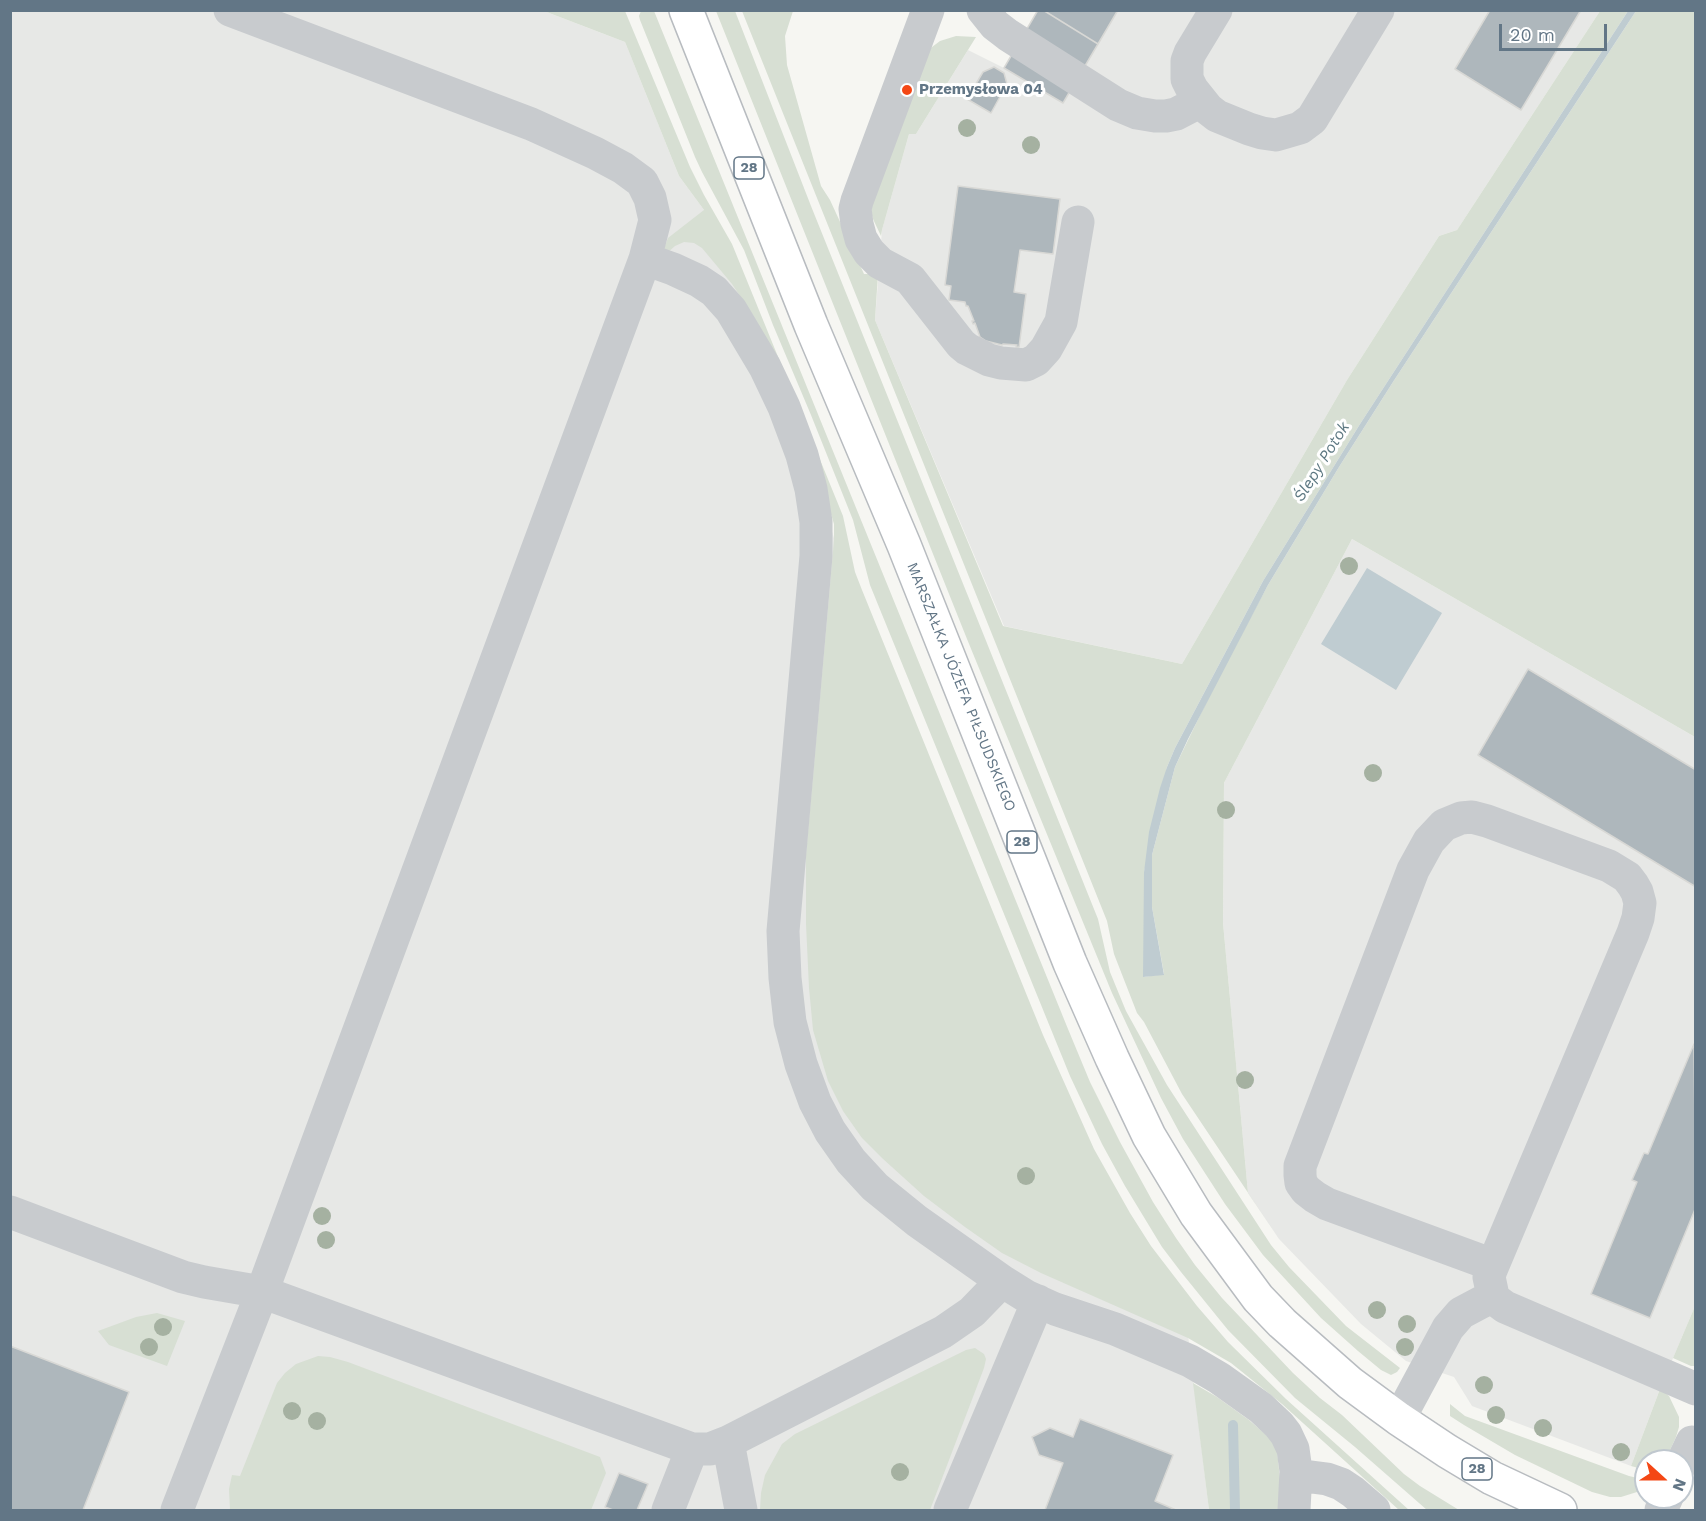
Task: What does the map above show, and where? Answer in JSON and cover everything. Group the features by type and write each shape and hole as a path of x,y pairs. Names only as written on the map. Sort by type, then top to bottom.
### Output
{"main road":[{"name":"MARSZAŁKA JÓZEFA PIŁSUDSKIEGO","path":"686,10 811,325 904,545 1070,963 1149,1136 1196,1214 1258,1298 1299,1338 1350,1383 1454,1456 1521,1500 1560,1510"}],"street":[{"path":"177,1510 262,1292 645,259 655,220 650,198 642,182 623,168 595,153 531,124 230,10"},
{"path":"928,10 855,209 856,224 869,252 880,262 910,279 967,349 1001,363 1026,365 1036,360 1046,349 1061,322 1078,222"},
{"path":"982,10 995,25 1008,35 1118,105 1137,113 1166,116 1176,114 1201,101"},
{"path":"1216,10 1190,53 1187,62 1187,79 1201,101 1217,116 1262,133 1283,134 1307,124 1318,111 1378,10"},
{"path":"645,259 686,275 714,291 731,310 765,367 784,406 802,455 811,489 816,522 816,556 783,931 790,1022 801,1064 815,1102 830,1131 851,1161 875,1187 917,1221 1002,1281 1026,1296 1147,1342 1190,1361 1219,1378 1261,1408 1279,1425 1293,1449 1296,1475 1294,1510"},
{"path":"1399,1419 1448,1328 1493,1280 1633,933 1640,903 1637,892 1627,877 1609,866 1472,817 1461,818 1444,825 1429,841 1413,870 1300,1166 1300,1175 1301,1183 1306,1190 1327,1204 1493,1280"},
{"path":"10,1212 183,1277 262,1292 692,1449 710,1449 728,1442 944,1332 972,1312 1002,1281"},
{"path":"1493,1280 1497,1301 1505,1307 1695,1389"},
{"path":"950,1510 1038,1301"},
{"path":"728,1442 741,1510"},
{"path":"668,1510 692,1449"},
{"path":"1296,1475 1327,1479 1341,1484 1374,1510"}],"shaded area":[{"path":"10,11 544,11 625,42 679,176 729,244 784,377 869,651 1027,1040 1188,1335 1209,1510 11,1510"},
{"path":"544,11 625,11 690,167 732,244 843,516 855,572 862,590 1043,1035 1094,1149 1130,1213 1151,1246 1228,1342 1286,1399 1409,1510 1399,1510 1282,1404 1231,1363 1188,1338 1041,1273 1002,1253 965,1227 924,1196 882,1158 862,1138 843,1111 828,1081 813,1030 806,924 806,855 834,524 819,475 752,314 732,284 702,248 694,243 684,242 667,253 663,251 668,238 704,210 679,176 625,42"},
{"path":"641,11 654,11 1068,1029 1090,1082 1120,1142 1176,1238 1222,1298 1293,1373 1342,1415 1404,1474 1459,1510 1427,1510 1295,1398 1228,1330 1162,1247 1102,1144 1070,1076 870,585 853,520 744,250 695,157 640,20"},
{"path":"716,11 735,11 811,206 1098,919 1110,972 1126,1011 1167,1085 1271,1245 1346,1326 1400,1368 1391,1375 1381,1370 1321,1318 1263,1255 1225,1204 1183,1139 1161,1098 1112,993 967,639"},
{"path":"742,11 793,11 785,36 787,65 821,186 830,200 864,274 878,274 875,320 1003,626 1182,664 1347,380 1439,236 1457,230 1600,11 1628,11 1360,424 1263,581 1175,748 1167,767 1144,872 1144,977 1164,974 1152,907 1152,855 1175,767 1220,674 1268,585 1393,382 1636,11 1695,11 1695,737 1352,539 1224,783 1223,923 1248,1193 1182,1094 1137,1013 1114,954 1107,921"},
{"path":"1038,11 1600,11 1457,230 1439,236 1347,380 1182,664 1004,626 875,320 882,230 909,134 916,134 968,50 1004,68"},
{"path":"1628,11 1636,11 1339,467 1268,585 1188,739 1175,767 1152,855 1152,907 1164,975 1143,977 1144,872 1149,832 1160,788 1175,748 1263,581 1360,424"},
{"path":"956,36 976,37 916,134 909,134 881,236 871,212 873,193 928,50 940,41"},
{"path":"1352,539 1695,737 1695,1306 1637,1449 1634,1449 1631,1466 1472,1406 1454,1377 1406,1361 1361,1324 1279,1239 1248,1193 1223,923 1224,783"},
{"path":"1367,568 1442,613 1396,690 1321,644"},
{"path":"1695,1306 1695,1366 1691,1366 1673,1358"},
{"path":"157,1313 185,1321 167,1366 109,1345 98,1331 136,1317"},
{"path":"975,1348 984,1354 986,1359 984,1368 930,1510 760,1510 765,1475 782,1444 795,1434 966,1350"},
{"path":"318,1356 348,1362 600,1457 606,1473 591,1510 230,1510 229,1489 232,1475 240,1476 277,1383 296,1364"},
{"path":"1193,1383 1249,1420 1272,1440 1277,1450 1280,1479 1278,1510 1209,1510"},
{"path":"1660,1389 1669,1396 1679,1417 1676,1437 1670,1449 1637,1449"},
{"path":"1450,1404 1465,1416 1634,1477 1634,1493 1621,1497 1610,1497 1592,1492 1515,1455 1450,1416"}],"building":[{"path":"1038,10 1043,10 1098,44 1063,103 1004,68"},
{"path":"1043,10 1118,10 1098,44"},
{"path":"1490,10 1581,10 1521,110 1455,69"},
{"path":"994,67 1004,73 1007,84 991,113 967,99 983,72"},
{"path":"958,186 1060,199 1053,254 1020,250 1014,292 1026,294 1019,347 986,341 980,337 965,302 949,300 951,286 945,285"},
{"path":"1528,669 1696,770 1696,887 1478,755"},
{"path":"1694,1044 1696,1207 1650,1318 1591,1294 1637,1182 1632,1180 1644,1153 1648,1154"},
{"path":"10,1346 129,1392 83,1510 10,1510"},
{"path":"1080,1419 1173,1455 1155,1501 1176,1510 1045,1510 1063,1463 1039,1455 1032,1437 1050,1428 1073,1437"},
{"path":"619,1473 648,1484 637,1510 613,1510 605,1507"}],"waterway":[{"name":"Ślepy Potok","path":"1233,1425 1235,1510"}],"place":[{"name":"Przemysłowa 04","path":"907,90"}]}
